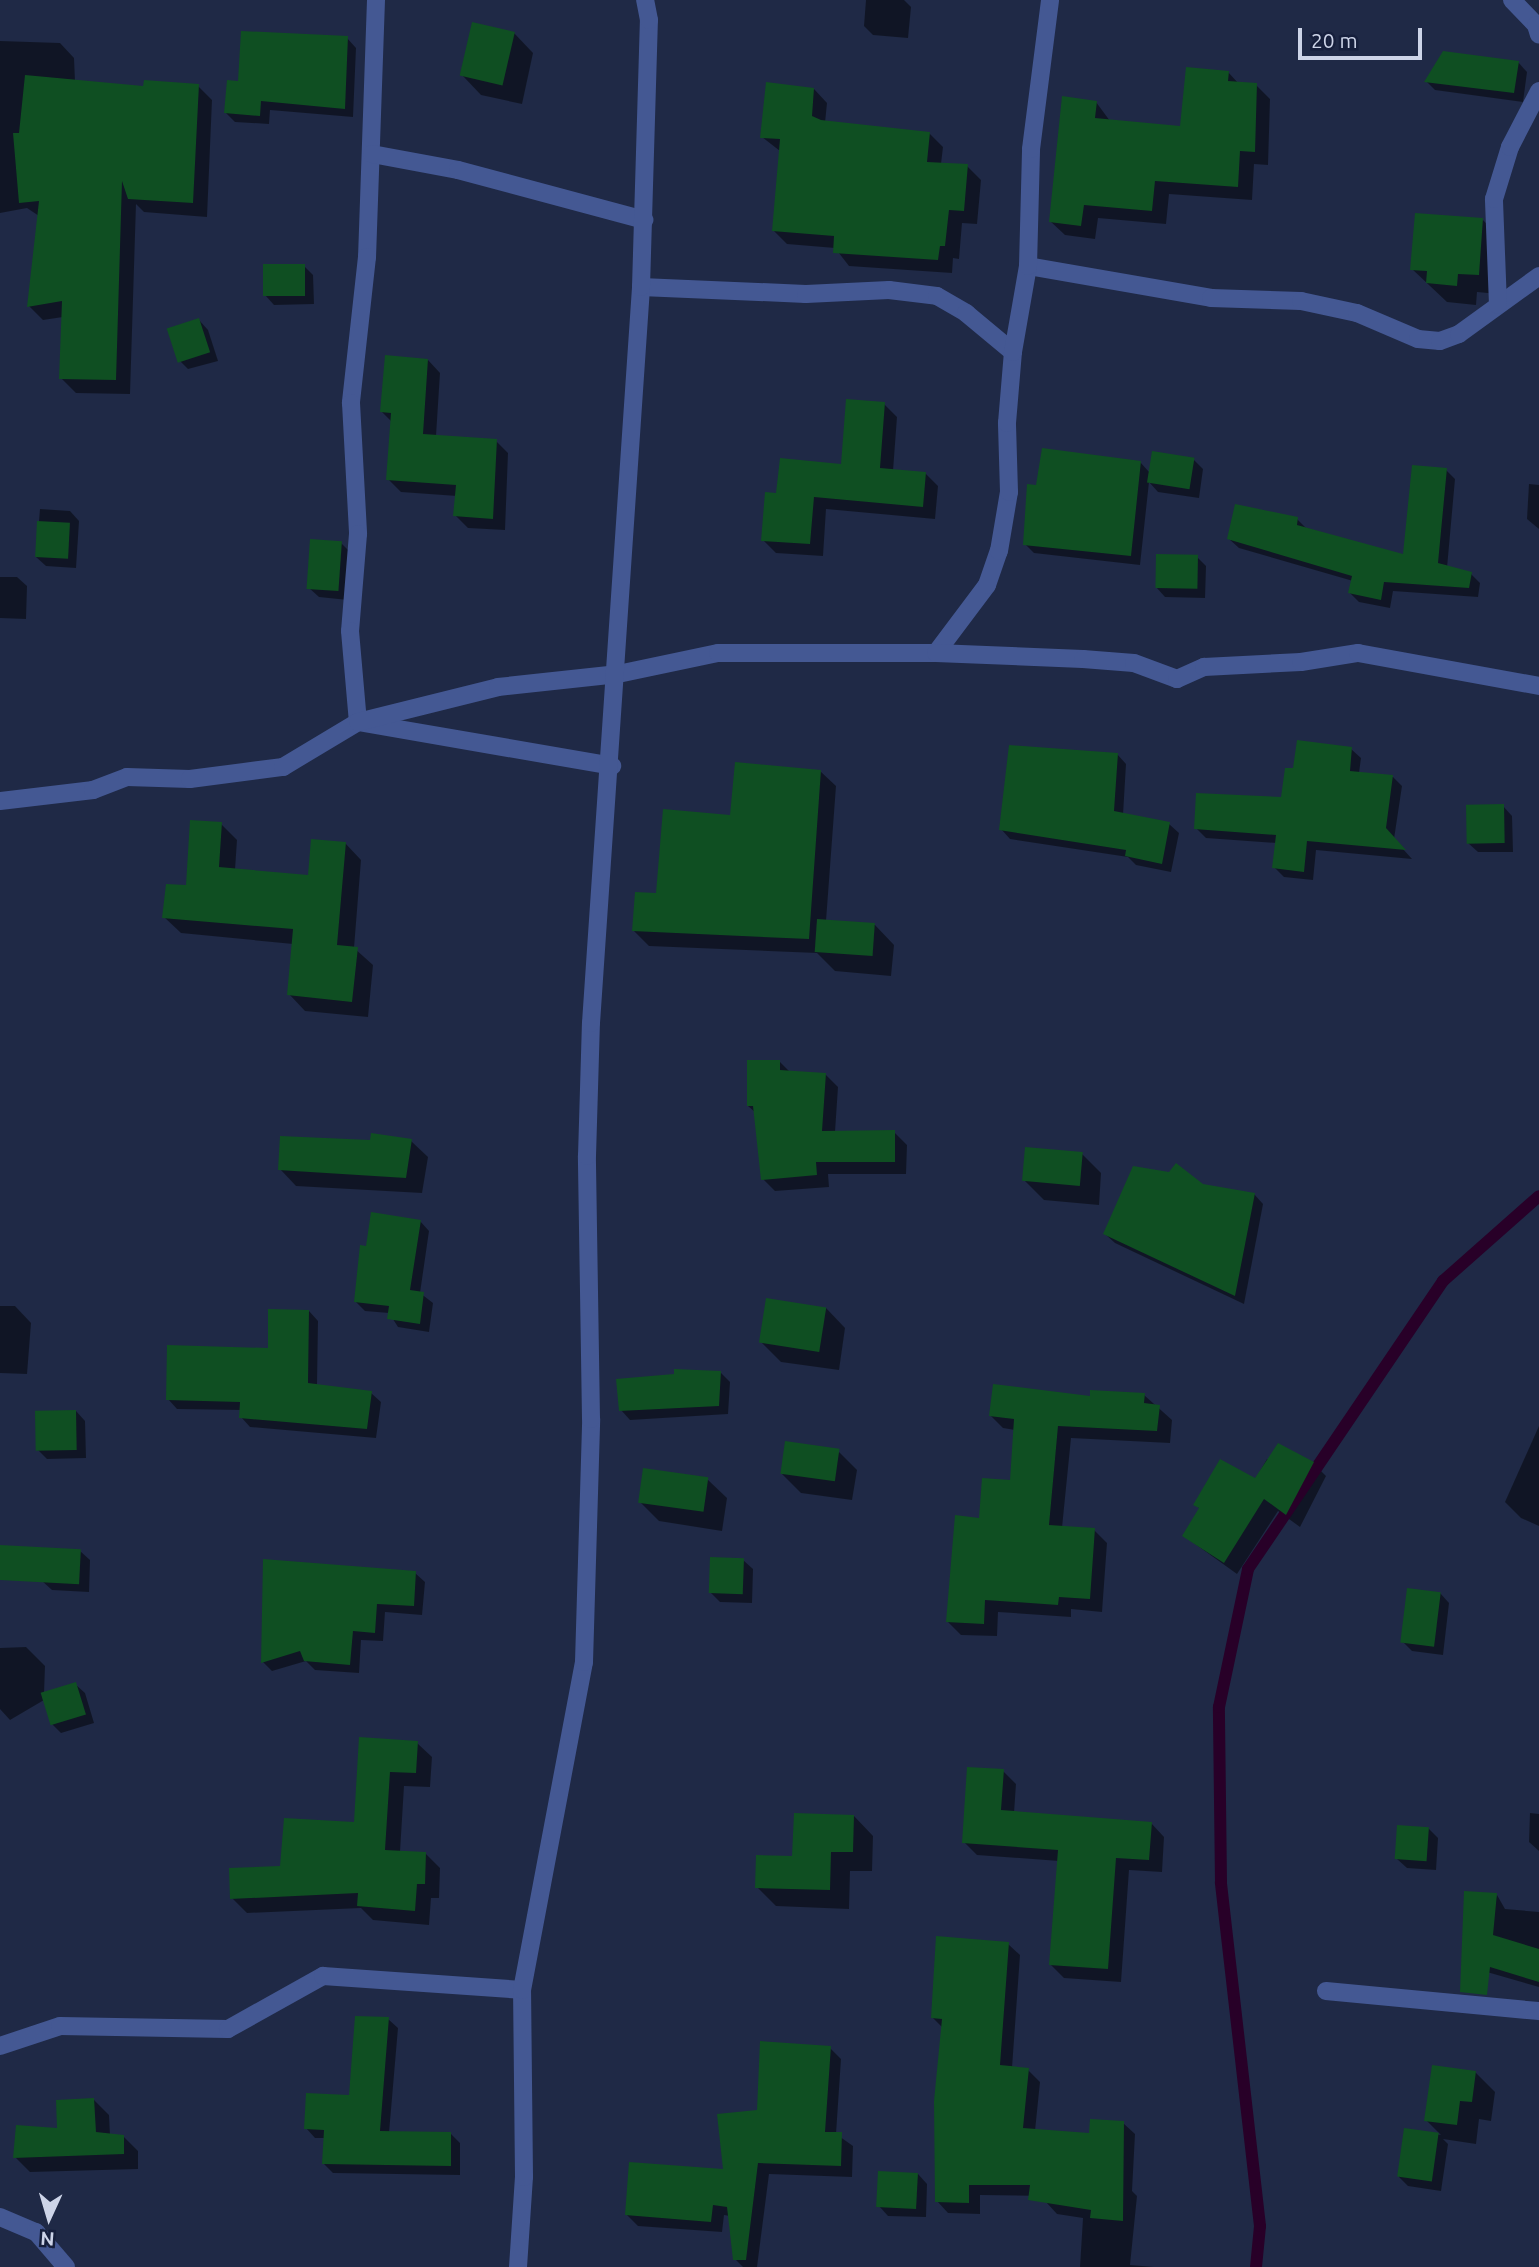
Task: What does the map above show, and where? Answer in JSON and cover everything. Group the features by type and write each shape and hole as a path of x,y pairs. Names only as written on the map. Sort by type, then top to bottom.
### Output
{"street":[{"path":"358,722 350,631 358,534 351,403 367,257 376,0"},
{"path":"536,2267 518,2266 524,2177 522,1990 584,1662 591,1419 587,1156 591,1023 612,766 641,288 649,20 645,0"},
{"path":"649,20 656,0"},
{"path":"936,653 987,585 999,551 1009,492 1007,423 1013,352 1028,266 1031,149 1050,0"},
{"path":"1512,0 1536,25 1539,36"},
{"path":"1498,305 1494,198 1510,147 1539,91"},
{"path":"372,154 458,170 644,220"},
{"path":"1028,266 1211,298 1301,301 1357,313 1418,339 1440,341 1460,334 1539,276"},
{"path":"641,288 806,294 889,290 937,296 966,313 1013,352"},
{"path":"0,801 93,790 127,777 190,779 283,767 358,722 498,687 618,674 718,653 936,653 1134,663 1177,679 1204,667 1301,662 1358,653 1539,686"},
{"path":"358,722 612,766"},
{"path":"0,2046 60,2026 228,2029 323,1976 522,1990"},
{"path":"1326,1992 1539,2011"},
{"path":"0,2217 36,2232 66,2267"}],"building":[{"path":"472,22 515,32 502,85 460,76"},
{"path":"241,31 348,36 345,109 261,101 260,116 224,113 227,80 238,81"},
{"path":"1443,51 1519,61 1514,93 1424,82"},
{"path":"1186,67 1229,71 1228,81 1257,83 1255,152 1240,151 1238,187 1155,181 1152,211 1084,205 1081,226 1049,222 1062,96 1097,101 1095,118 1180,126"},
{"path":"25,75 143,86 144,80 199,84 193,203 128,199 122,181 116,380 59,379 62,301 27,307 39,201 19,203 13,133 19,133"},
{"path":"766,82 814,88 812,116 821,120 930,132 927,162 968,164 964,211 949,210 945,246 940,246 938,260 833,253 834,236 772,231 780,139 760,138"},
{"path":"1415,213 1483,218 1479,275 1458,274 1457,286 1426,283 1427,271 1410,270"},
{"path":"263,264 305,264 305,296 263,296"},
{"path":"199,318 210,352 178,363 167,329"},
{"path":"385,355 428,359 423,434 497,439 493,519 453,516 456,485 386,480 391,413 380,412"},
{"path":"846,399 885,402 880,468 926,472 923,507 814,497 810,544 761,541 765,492 776,493 780,458 841,464"},
{"path":"1042,448 1141,461 1131,556 1023,545 1027,484 1036,485"},
{"path":"1152,451 1194,458 1189,489 1147,483"},
{"path":"1412,465 1447,468 1438,563 1472,572 1469,588 1384,582 1381,600 1348,593 1352,576 1227,539 1235,504 1298,517 1297,525 1403,554"},
{"path":"37,521 70,523 68,559 35,557"},
{"path":"310,539 342,541 338,591 307,589"},
{"path":"1156,554 1198,555 1197,589 1155,588"},
{"path":"1297,740 1352,747 1350,771 1393,775 1386,828 1406,850 1307,841 1304,872 1272,868 1276,835 1194,829 1196,793 1281,797 1285,768 1293,768"},
{"path":"1009,745 1118,753 1114,811 1170,822 1162,864 1125,856 1126,850 999,830"},
{"path":"735,762 821,770 809,939 632,931 635,892 656,893 663,809 730,815"},
{"path":"1504,804 1505,843 1467,844 1466,805"},
{"path":"190,820 222,822 219,867 308,875 311,839 346,842 337,945 358,947 352,1002 287,995 293,929 162,918 166,884 186,885"},
{"path":"817,919 875,923 873,956 815,952"},
{"path":"747,1060 780,1060 780,1070 826,1073 822,1131 895,1130 895,1162 816,1162 817,1175 761,1180 753,1106 747,1106"},
{"path":"371,1133 412,1139 406,1178 278,1170 280,1136 370,1140"},
{"path":"1025,1147 1083,1152 1080,1186 1022,1181"},
{"path":"1176,1163 1203,1184 1255,1193 1235,1296 1103,1234 1133,1166 1169,1172"},
{"path":"371,1212 421,1220 410,1290 424,1292 420,1324 387,1319 389,1306 354,1302 360,1245 366,1246"},
{"path":"766,1298 826,1308 819,1352 759,1342"},
{"path":"268,1309 309,1310 308,1383 372,1391 367,1429 239,1418 240,1402 166,1400 167,1345 268,1348"},
{"path":"674,1369 721,1371 719,1406 619,1411 616,1379 674,1374"},
{"path":"993,1384 1090,1396 1090,1390 1145,1393 1144,1403 1160,1405 1157,1431 1058,1426 1049,1525 1095,1528 1090,1599 1059,1597 1058,1605 985,1600 984,1624 946,1622 955,1515 979,1518 982,1478 1010,1480 1014,1419 989,1416"},
{"path":"76,1410 77,1450 36,1451 35,1411"},
{"path":"785,1441 839,1449 835,1481 780,1474"},
{"path":"1278,1443 1314,1462 1286,1515 1264,1499 1224,1563 1182,1536 1199,1508 1193,1505 1220,1459 1255,1478"},
{"path":"643,1468 708,1477 703,1512 638,1503"},
{"path":"0,1545 81,1549 79,1584 0,1580"},
{"path":"710,1557 744,1558 743,1594 709,1593"},
{"path":"263,1559 416,1571 414,1606 377,1604 375,1633 353,1631 350,1665 304,1661 300,1651 261,1663"},
{"path":"1407,1588 1441,1592 1434,1647 1400,1643"},
{"path":"76,1682 86,1715 51,1725 41,1693"},
{"path":"359,1737 418,1741 416,1773 390,1772 385,1850 426,1852 425,1884 417,1884 415,1911 357,1906 358,1893 230,1899 229,1868 280,1866 284,1818 354,1822"},
{"path":"967,1767 1004,1769 1001,1810 1152,1822 1149,1860 1116,1858 1108,1969 1049,1965 1058,1850 962,1843"},
{"path":"794,1813 854,1815 853,1852 831,1852 830,1890 755,1888 756,1855 792,1856"},
{"path":"1397,1825 1429,1827 1427,1861 1395,1859"},
{"path":"1464,1891 1497,1893 1493,1935 1539,1949 1539,1982 1490,1967 1487,1995 1460,1992"},
{"path":"936,1936 1009,1942 1000,2065 1029,2068 1023,2128 1089,2133 1090,2119 1124,2121 1123,2221 1090,2218 1091,2210 1028,2200 1030,2185 969,2185 969,2203 935,2202 934,2101 942,2019 931,2018"},
{"path":"355,2016 389,2017 380,2131 451,2132 451,2166 322,2164 324,2130 304,2129 306,2093 349,2095"},
{"path":"760,2041 831,2046 825,2132 842,2132 841,2166 758,2163 746,2260 733,2260 727,2207 713,2205 711,2222 625,2215 629,2162 723,2169 717,2114 757,2110"},
{"path":"1432,2065 1476,2071 1472,2102 1460,2101 1457,2125 1424,2121"},
{"path":"94,2098 96,2132 124,2135 124,2154 13,2158 16,2125 57,2128 56,2100"},
{"path":"1404,2128 1439,2133 1432,2181 1397,2177"},
{"path":"878,2171 918,2173 916,2209 876,2207"}],"waterway":[{"path":"1256,2267 1260,2226 1221,1882 1219,1707 1248,1569 1443,1281 1539,1196"}]}
